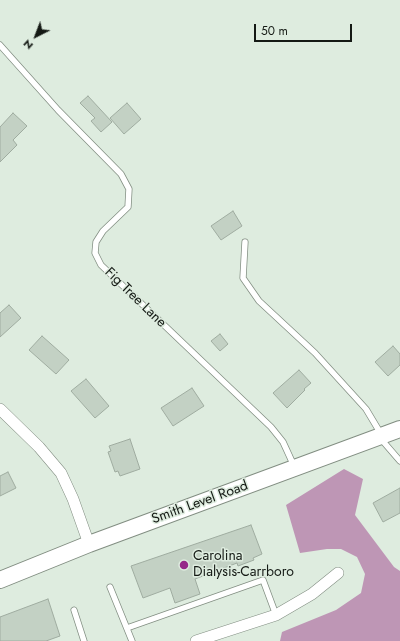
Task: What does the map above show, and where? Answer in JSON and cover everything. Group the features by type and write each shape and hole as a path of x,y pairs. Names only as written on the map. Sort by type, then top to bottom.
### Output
{"main road":[{"name":"Smith Level Road","path":"0,580 89,544 400,429"}],"street":[{"path":"0,409 39,447 61,473 73,499 89,544"},
{"path":"196,641 276,614 312,594 338,573"}],"lane":[{"name":"Fig Tree Lane","path":"0,45 58,110 121,174 128,189 128,207 103,231 96,242 96,253 101,265 272,427 283,442 294,468"},
{"path":"245,242 243,278 259,302 325,365 366,409 381,436 400,460"},
{"path":"127,628 263,580 276,614"},
{"path":"110,587 132,641"},
{"path":"74,610 84,641"}],"shaded area":[{"path":"344,469 363,479 355,515 394,567 400,571 400,641 280,641 282,632 336,610 361,593 365,574 357,557 341,549 327,549 300,553 286,505"}],"building":[{"path":"88,96 112,122 101,132 91,121 95,118 80,103"},
{"path":"127,103 141,119 124,134 110,118"},
{"path":"13,113 27,126 13,140 17,145 0,162 0,127"},
{"path":"233,211 242,226 221,240 211,226"},
{"path":"9,305 21,318 0,337 0,313"},
{"path":"220,334 228,344 220,351 211,341"},
{"path":"42,336 69,360 56,374 29,350"},
{"path":"393,346 400,354 400,365 388,376 375,362"},
{"path":"299,370 311,383 287,408 273,393"},
{"path":"86,379 109,406 95,418 71,391"},
{"path":"192,388 204,406 173,426 161,408"},
{"path":"130,439 140,469 120,476 118,471 115,472 108,452 111,451 109,446"},
{"path":"8,472 16,488 0,496 0,476"},
{"path":"400,488 400,513 383,522 373,503"},
{"name":"Carolina Dialysis-Carrboro","path":"251,525 262,554 253,558 254,560 238,566 237,563 195,579 200,594 175,603 170,588 143,598 131,566"},
{"path":"48,599 60,636 46,641 0,641 0,617"}],"place":[{"name":"Carolina Dialysis-Carrboro","path":"184,565"}]}
